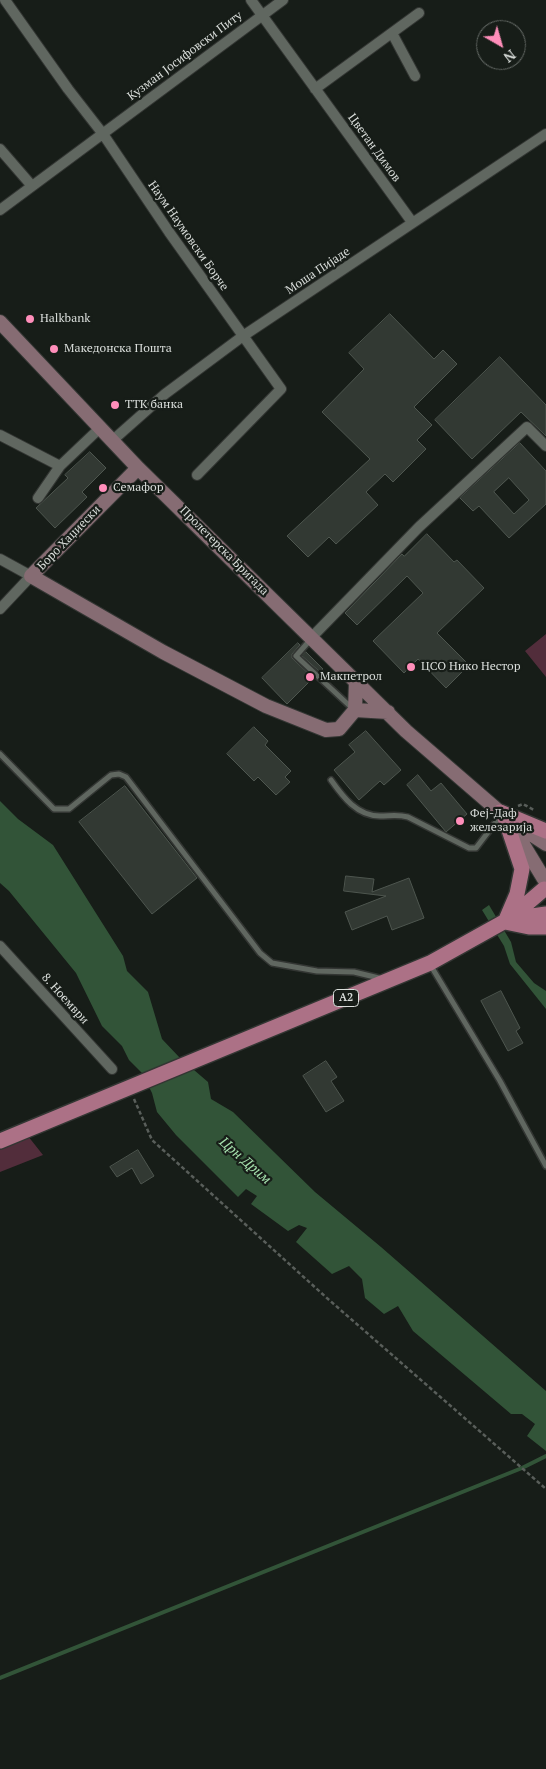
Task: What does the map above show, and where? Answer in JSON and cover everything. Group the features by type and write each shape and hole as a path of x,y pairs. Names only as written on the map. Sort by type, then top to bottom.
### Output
{"main road":[{"path":"503,815 546,831"},
{"path":"503,815 522,869 516,894 506,921 529,927 546,927"},
{"name":"A2","path":"0,1141 430,963 506,921 545,885"},
{"name":"A2","path":"506,921 546,914"}],"street":[{"name":"Наум Наумовски Борче","path":"5,0 68,89 103,134 169,232 281,389 197,475"},
{"name":"Цветан Димов","path":"251,0 412,222"},
{"name":"Кузман Јосифовски Питу","path":"0,210 283,0"},
{"path":"315,89 419,12"},
{"path":"392,32 415,76"},
{"name":"Моша Пијаде","path":"113,440 165,394 243,336 546,134"},
{"path":"0,149 32,186"},
{"name":"Пролетерска Бригада","path":"0,322 138,468 257,582 311,638 406,730 503,815"},
{"path":"311,638 419,527 527,426 546,446"},
{"path":"38,498 60,466 101,427"},
{"path":"0,435 60,466"},
{"name":"Боро Хаџиески","path":"0,610 138,468"},
{"path":"0,559 163,652 266,706 326,730 339,729 354,710 356,681"},
{"path":"354,710 388,712"},
{"path":"503,815 546,844"},
{"path":"503,815 545,885"},
{"name":"8. Ноември","path":"0,946 112,1069"}],"lane":[{"path":"311,638 296,656 354,710"},
{"path":"0,754 54,809 69,809 112,775 119,774 126,777 260,952 272,963 317,971 354,972 388,980"},
{"path":"331,780 358,811 369,815 397,814 408,817 469,848 476,848 503,815"},
{"path":"430,963 495,1073 546,1166"}],"path":[{"path":"132,1086 152,1140 313,1286 546,1489"}],"shaded area":[{"path":"546,634 546,677 525,651"},
{"path":"24,1131 43,1155 0,1172 0,1141"}],"water":[{"name":"Црн Дрим","path":"0,801 18,819 53,845 123,956 127,971 148,992 162,1039 180,1058 208,1082 211,1099 233,1112 315,1192 546,1391 546,1451 527,1436 535,1424 522,1414 511,1414 413,1331 398,1306 384,1314 365,1298 362,1279 349,1266 332,1274 296,1242 307,1228 299,1225 288,1231 251,1204 257,1196 246,1189 238,1197 176,1135 157,1112 152,1093 142,1073 129,1060 122,1046 102,1026 76,973 9,891 0,883"},
{"path":"489,905 511,942 516,962 534,983 546,991 546,1009 510,964 504,946 482,910"}],"building":[{"path":"390,314 434,359 443,350 457,364 414,407 432,425 417,440 426,449 393,482 385,474 366,492 378,505 336,544 329,537 308,557 287,536 370,459 322,412 364,369 349,353"},
{"path":"500,357 546,405 546,436 521,412 472,459 435,420"},
{"path":"520,443 546,471 546,504 509,538 479,506 473,511 460,498","holes":["509,478 529,500 514,514 494,492"]},
{"path":"90,452 106,468 82,492 87,497 55,528 36,508 68,478 65,475"},
{"path":"427,534 454,562 457,560 484,588 437,633 469,665 446,688 418,659 404,673 373,641 423,593 407,576 357,625 345,613 402,554 404,556"},
{"path":"298,643 300,645 292,654 292,658 313,678 287,704 262,678"},
{"path":"306,652 323,669 320,672 302,656"},
{"path":"254,727 268,741 265,745 291,771 285,777 290,782 276,795 258,777 254,781 227,754"},
{"path":"366,731 401,770 384,785 380,781 359,800 334,770 355,752 349,745"},
{"path":"418,775 431,791 441,783 467,814 446,832 407,785"},
{"path":"125,786 197,878 152,914 79,822"},
{"path":"346,876 374,879 372,892 409,878 424,918 392,930 387,916 352,930 345,912 386,896 344,891"},
{"path":"501,991 520,1028 516,1031 523,1043 508,1051 481,1001"},
{"path":"326,1061 337,1077 331,1081 344,1101 326,1112 303,1076"},
{"path":"138,1150 154,1176 141,1184 132,1168 117,1177 110,1167"}],"waterway":[{"path":"0,1678 522,1468 546,1456"}],"place":[{"name":"Halkbank","path":"30,319"},
{"name":"Македонска Пошта","path":"54,349"},
{"name":"TTK банка","path":"115,405"},
{"name":"Семафор","path":"103,488"},
{"name":"ЦСО Нико Нестор","path":"411,667"},
{"name":"Макпетрол","path":"310,677"},
{"name":"Феј-Даф железарија","path":"460,821"}]}
